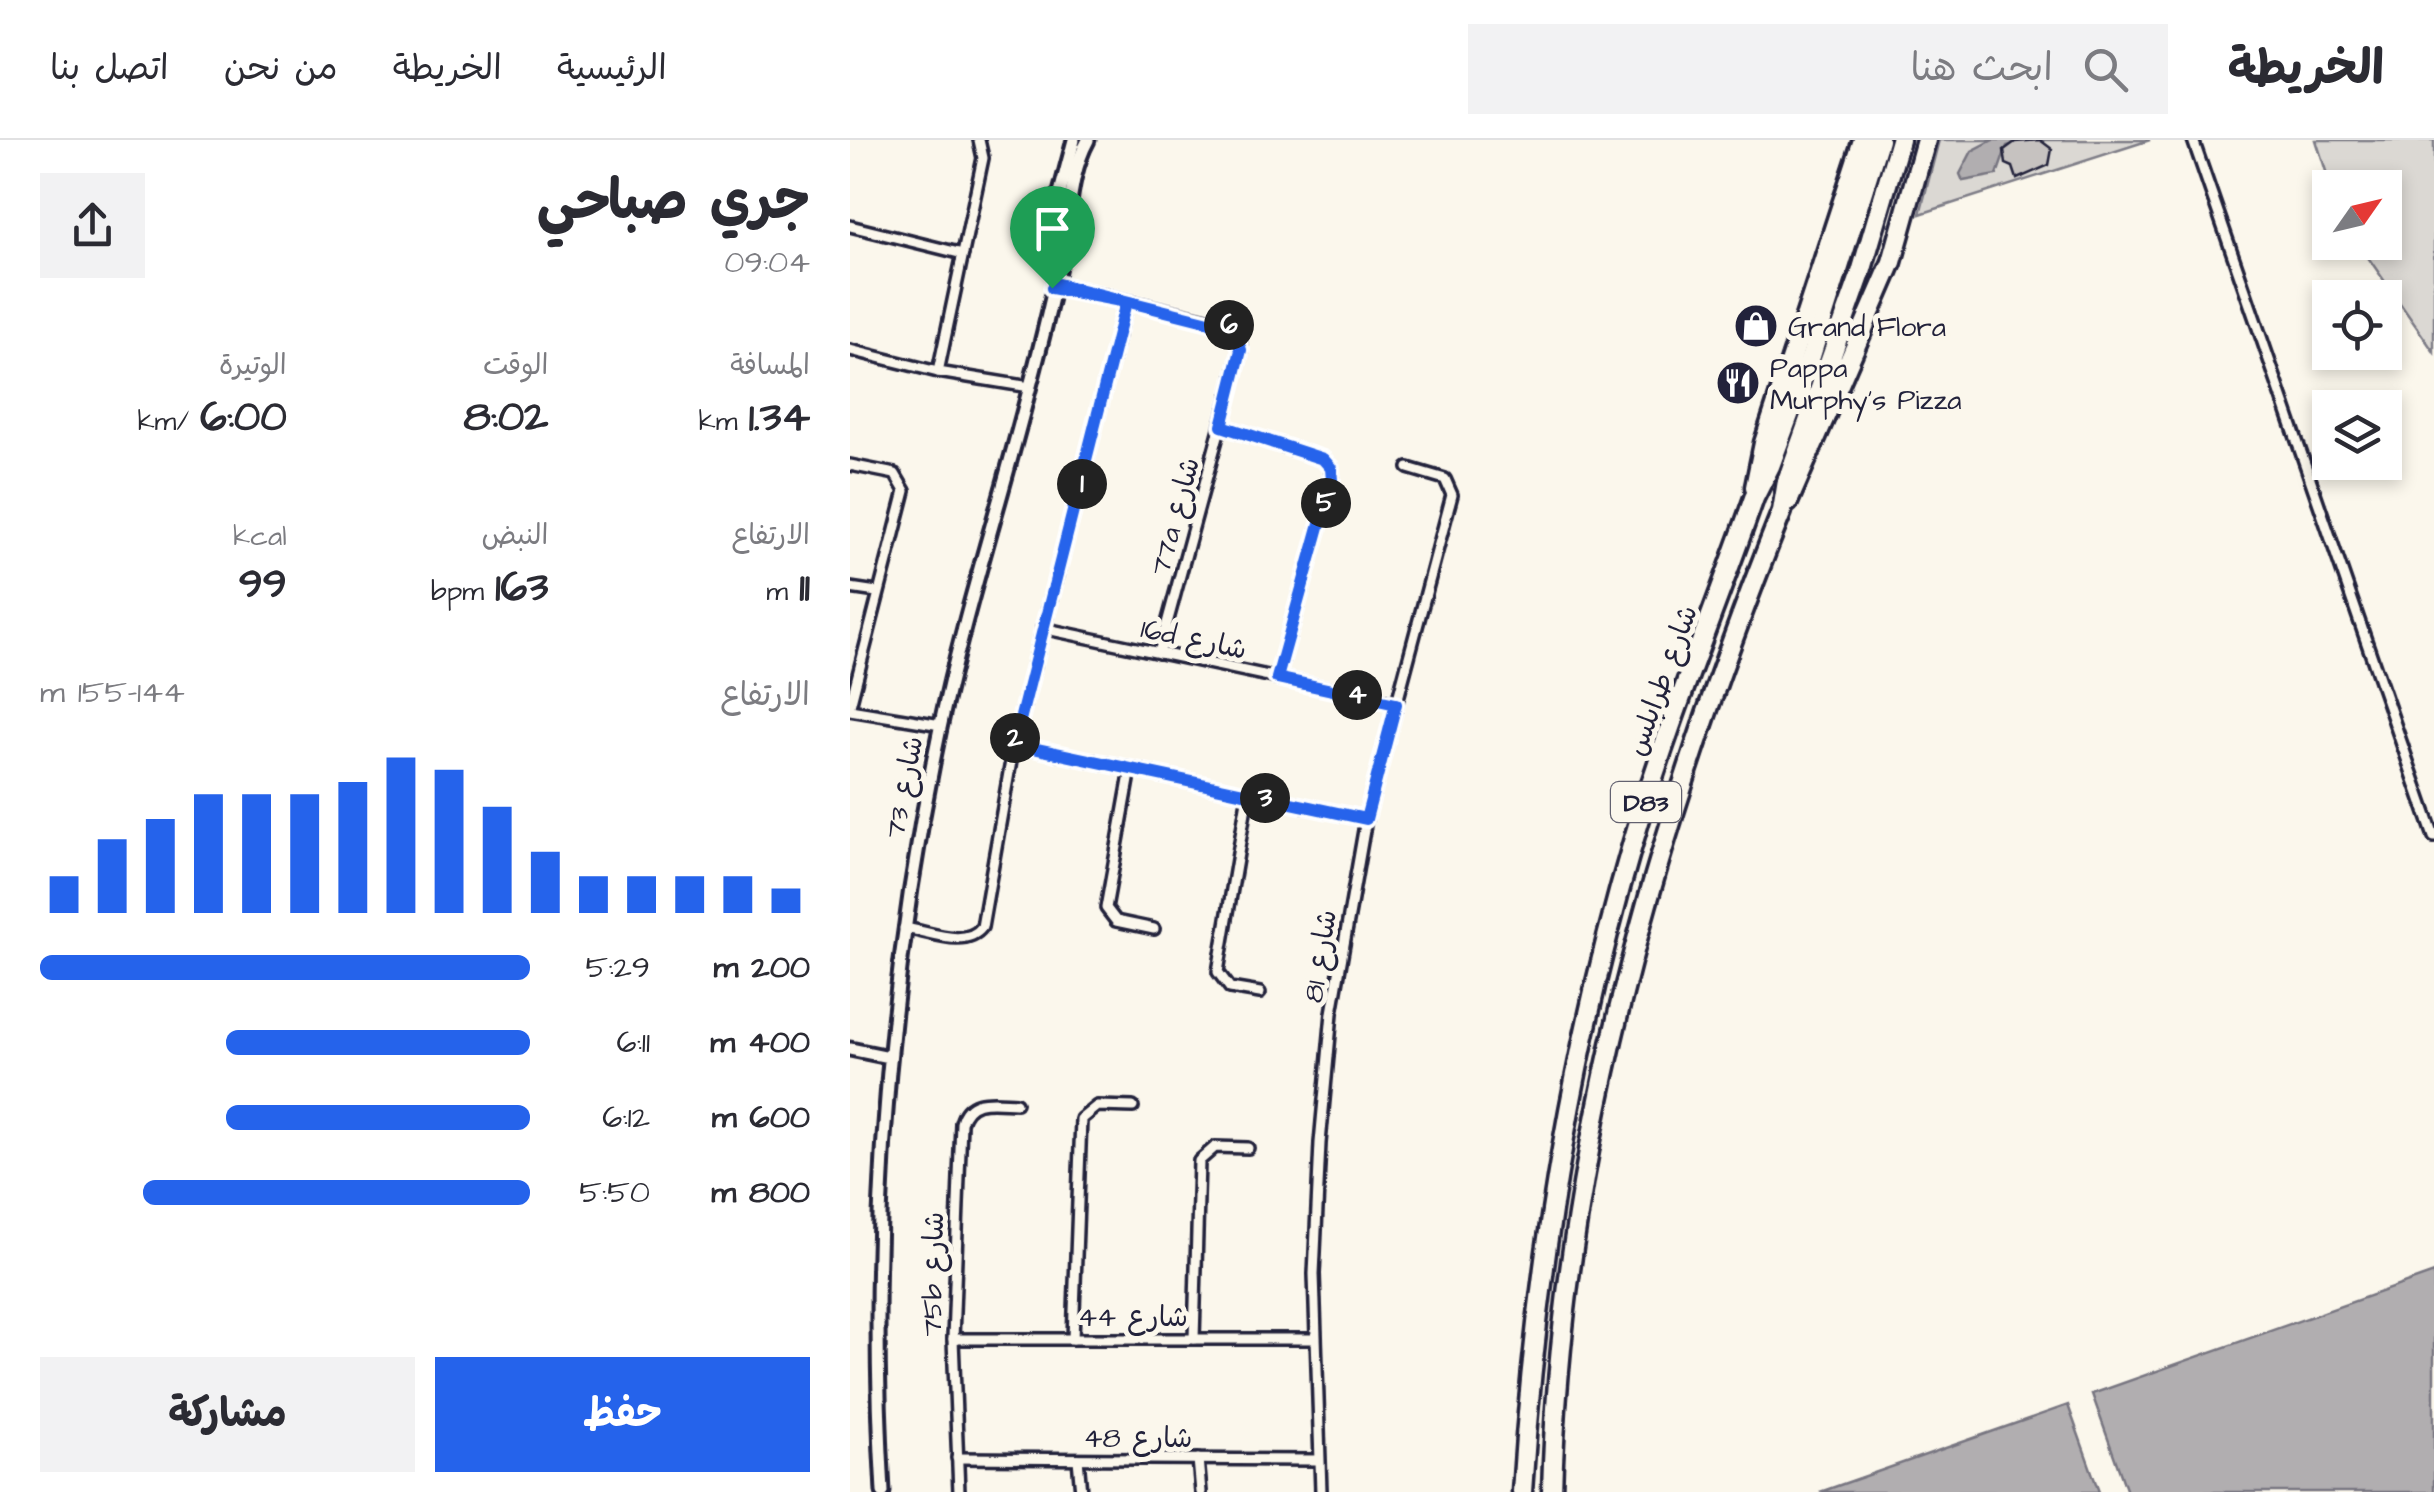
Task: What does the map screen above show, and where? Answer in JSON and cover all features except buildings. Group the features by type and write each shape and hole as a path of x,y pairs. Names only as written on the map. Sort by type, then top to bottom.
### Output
{"highway":[{"path":"1754,498 1764,443 1864,140"},
{"name":"شارع طرابلس","path":"1522,1492 1532,1350 1548,1226 1587,1014 1634,838 1754,498 1770,466 1816,339 1879,140"},
{"name":"شارع طرابلس","path":"1552,1492 1570,1284 1617,1014 1664,842 1782,510 1787,481 1872,238 1900,140"},
{"path":"1782,510 1803,476 1882,288 1926,140"}],"street":[{"path":"938,372 983,158 979,140"},
{"name":"شارع 73","path":"1053,286 1057,204 1074,140"},
{"name":"شارع 73","path":"883,1492 878,1290 889,1054 904,931 940,728 1029,390 1074,185 1088,140"},
{"path":"2193,140 2434,837"},
{"path":"850,226 963,254"},
{"path":"904,931 968,938 982,927 1014,744 1126,302 1053,286"},
{"name":"77a شارع","path":"1126,302 1222,323 1236,332 1241,350 1159,653"},
{"path":"850,350 1029,390"},
{"path":"1222,426 1323,459 1331,468 1332,480 1277,678"},
{"path":"850,465 891,473 902,481 904,496 850,708 940,728"},
{"name":"شارع 81","path":"1321,1492 1314,1339 1316,1208 1325,1078 1342,948 1366,819 1452,495 1444,479 1408,468"},
{"path":"850,588 877,592"},
{"name":"16d شارع","path":"1042,628 1396,704"},
{"path":"1014,744 1366,819"},
{"path":"1131,769 1106,908 1116,922 1154,929"},
{"path":"1248,794 1218,972 1230,988 1260,993"},
{"path":"854,1049 889,1054"},
{"name":"75b شارع","path":"959,1492 953,1339 962,1116 976,1103 1016,1102"},
{"path":"1073,1339 1082,1119 1096,1106 1133,1107"},
{"path":"1194,1339 1199,1161 1215,1146 1248,1148"},
{"name":"شارع 44","path":"953,1339 1314,1339"},
{"name":"شارع 48","path":"957,1458 1318,1460"},
{"path":"1078,1459 1081,1492"},
{"path":"1198,1460 1201,1492"}],"shaded area":[{"path":"1939,140 2150,140 1920,214"},
{"path":"1993,140 2028,140 2007,146 1997,175 1963,181 1960,174 1972,151"},
{"path":"2316,140 2434,140 2434,352 2402,306 2402,280 2384,280 2370,260 2402,260 2402,170 2326,170"},
{"path":"2434,1273 2434,1492 2127,1492 2092,1394"},
{"path":"2068,1405 2099,1492 1820,1492"}],"place":[{"name":"Grand Flora","path":"1756,326"},
{"name":"Pappa Murphy's Pizza","path":"1738,383"}],"route":[{"path":"1054,283 1077,288 1233,328 1240,338 1241,350 1222,426 1323,459 1331,468 1332,480 1277,678 1396,704 1366,819 1014,744 1126,302 1052,288 1054,283"}]}
